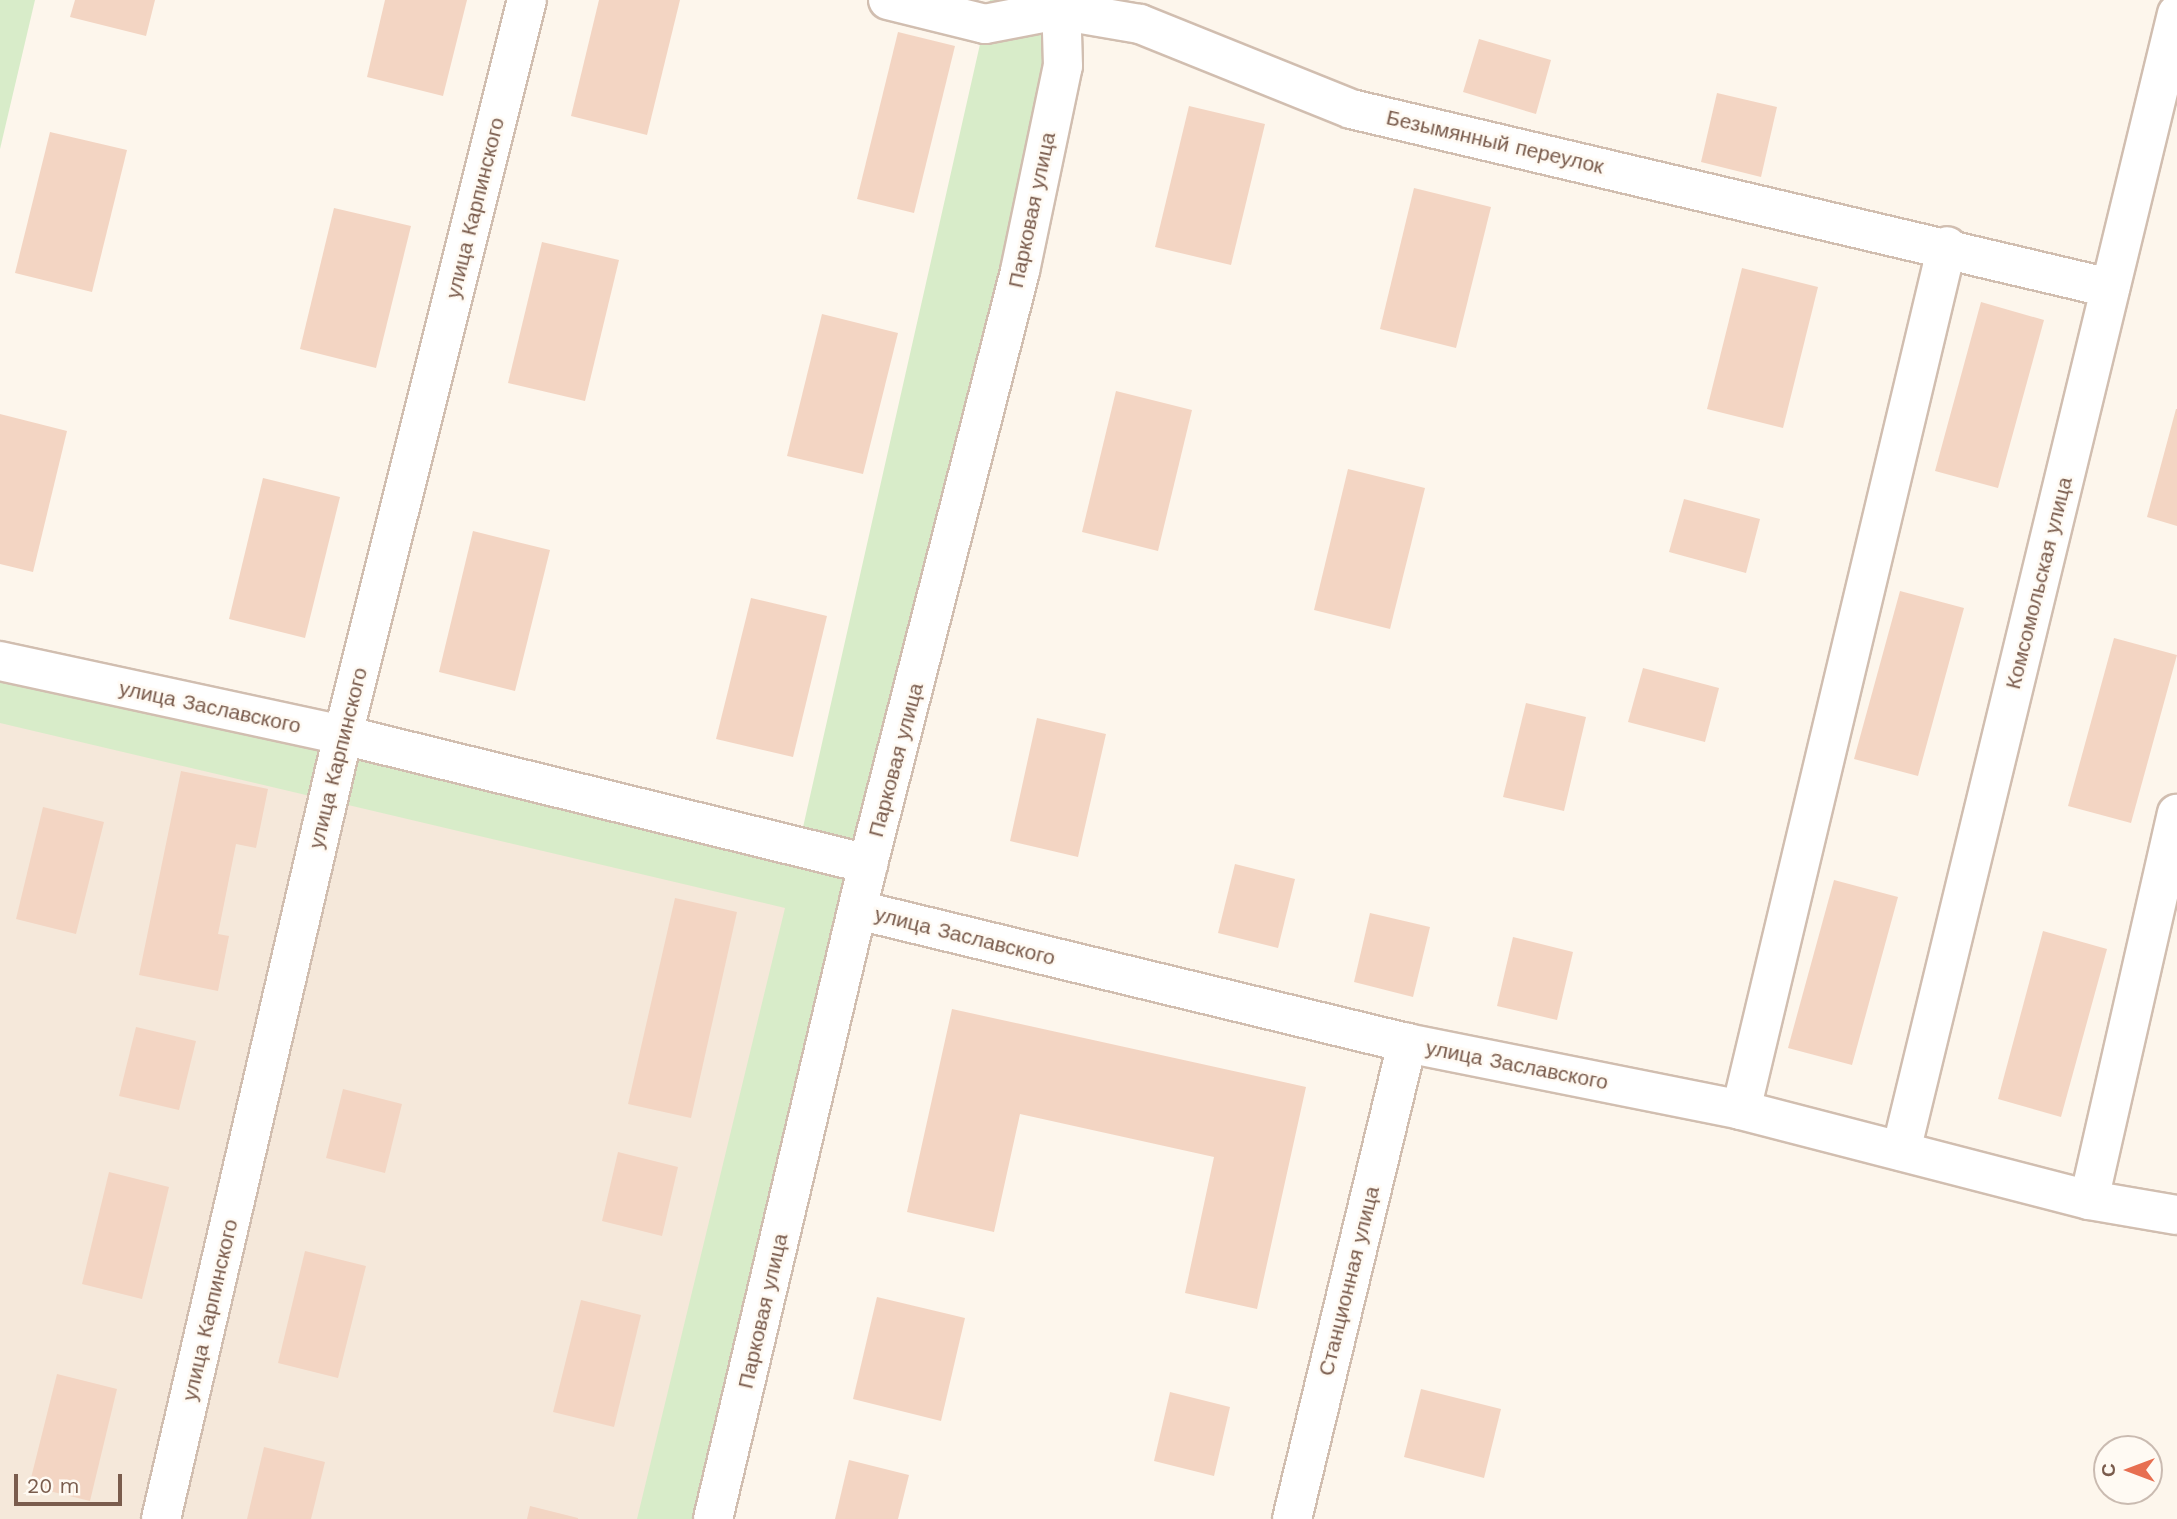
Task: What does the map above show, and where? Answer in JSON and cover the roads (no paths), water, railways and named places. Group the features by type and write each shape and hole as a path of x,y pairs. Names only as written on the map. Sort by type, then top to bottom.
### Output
{"street":[{"name":"улица Карпинского","path":"161,1519 343,735 527,0"},
{"name":"Безымянный переулок","path":"888,0 985,24 1060,5 1140,24 1350,109 1947,246 2110,288"},
{"name":"Парковая улица","path":"713,1519 868,863 1020,271 1063,66 1060,5"},
{"name":"Комсомольская улица","path":"1901,1152 2177,14"},
{"path":"1741,1110 1947,246"},
{"name":"улица Заславского","path":"0,661 343,735 868,863"},
{"path":"2089,1200 2177,814"},
{"name":"улица Заславского","path":"858,910 1407,1043 1741,1110 2089,1200 2177,1215"},
{"name":"Станционная улица","path":"1292,1519 1407,1043"}]}
